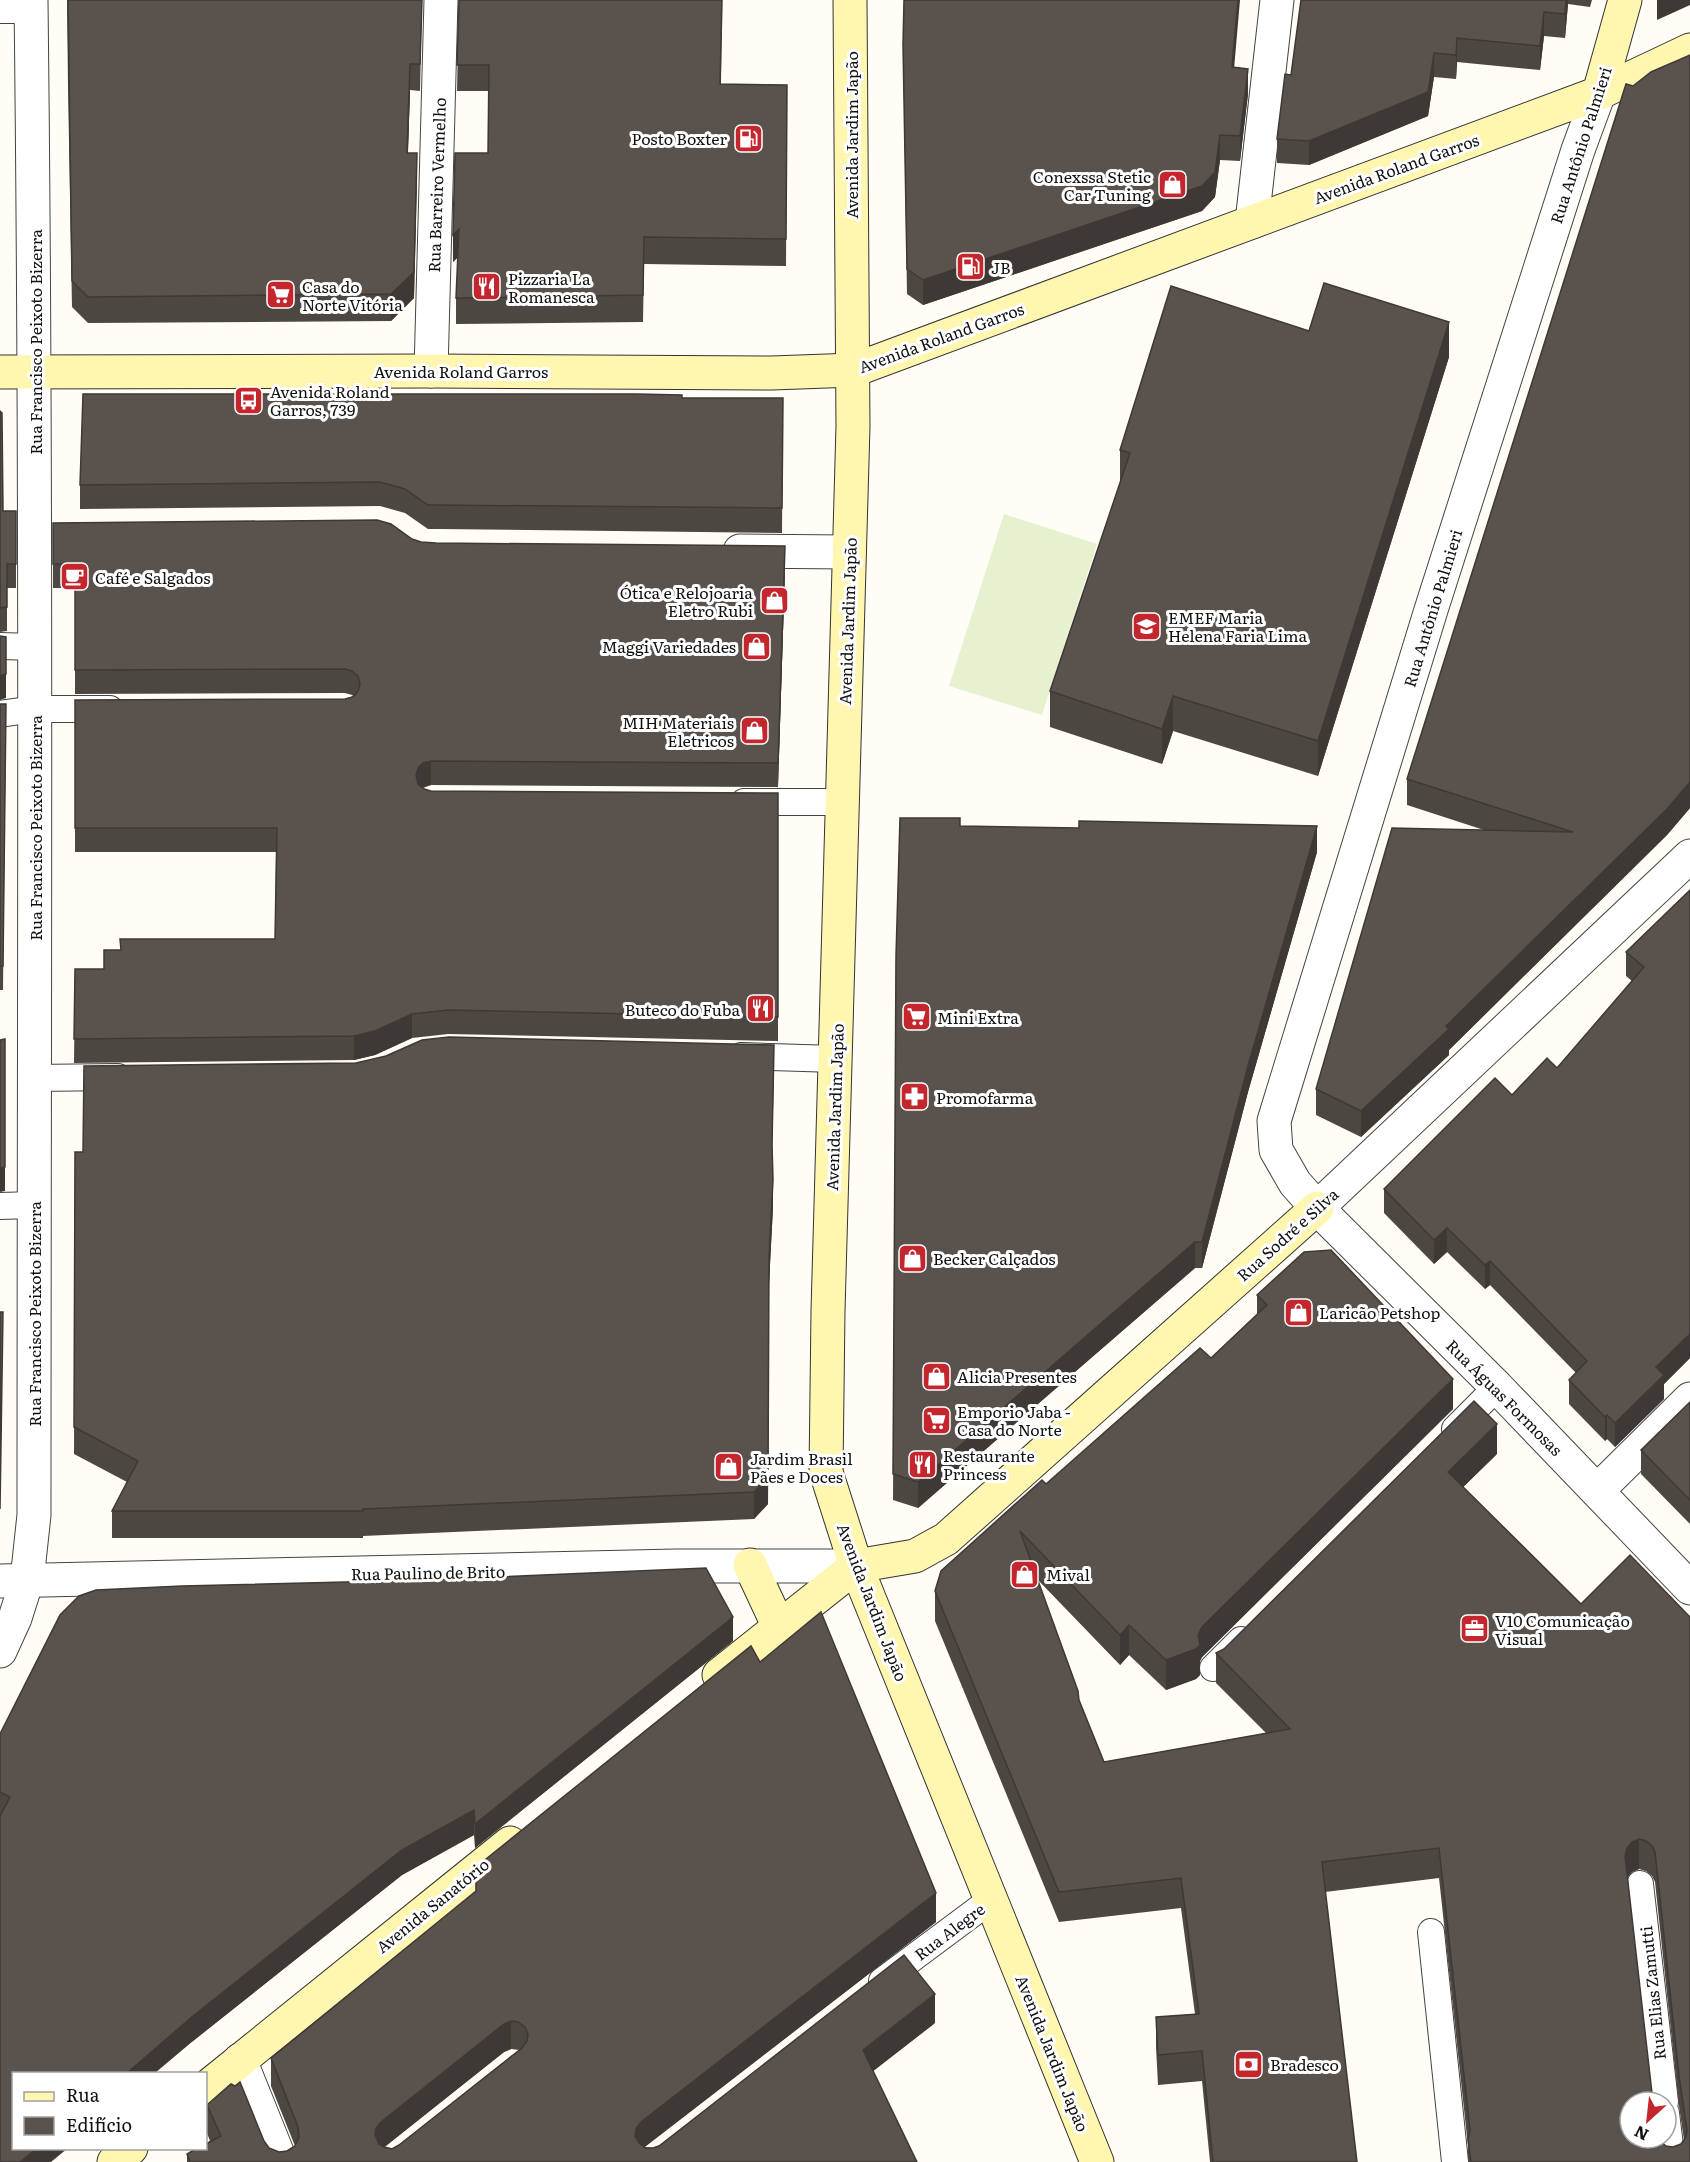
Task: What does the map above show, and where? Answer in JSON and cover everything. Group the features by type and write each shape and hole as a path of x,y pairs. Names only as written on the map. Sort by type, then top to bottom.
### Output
{"main road":[{"name":"Avenida Jardim Japão","path":"850,0 854,370 826,1472 856,1566 1097,2162"},
{"name":"Rua Antônio Palmieri","path":"1599,93 1625,0"},
{"name":"Avenida Roland Garros","path":"0,372 431,370 772,373 854,370 1599,93 1690,50"},
{"name":"Rua Sodré e Silva","path":"856,1566 915,1557 945,1539 1317,1208"},
{"path":"750,1565 779,1627"},
{"path":"693,1696 856,1566"},
{"name":"Avenida Sanatório","path":"207,2087 534,1823"},
{"path":"114,2162 129,2150"}],"street":[{"name":"Rua Barreiro Vermelho","path":"431,370 441,0"},
{"path":"1252,222 1277,0"},
{"name":"Rua Francisco Peixoto Bizerra","path":"0,1651 15,1618 14,1580 34,1515 35,647 51,528 35,372 21,7"},
{"name":"Rua Antônio Palmieri","path":"1317,1208 1295,1183 1276,1150 1274,1121 1431,610 1578,150 1599,93"},
{"path":"707,551 849,552"},
{"name":"Rua Sodré e Silva","path":"1317,1208 1690,856"},
{"name":"Rua Águas Formosas","path":"1317,1208 1497,1388 1690,1588"},
{"path":"1597,1491 1690,1399"},
{"name":"Rua Paulino de Brito","path":"14,1580 750,1565 856,1566"},
{"path":"240,2060 280,2162"}],"lane":[{"path":"0,646 35,647"},
{"path":"0,714 35,709 133,709"},
{"path":"725,802 843,802"},
{"path":"722,1056 837,1059"},
{"path":"33,1078 144,1077"},
{"path":"0,1206 34,1205"},
{"path":"1438,1446 1497,1388"},
{"path":"1213,1668 1255,1627"},
{"name":"Rua Elias Zamutti","path":"1640,1884 1664,2090"},
{"name":"Rua Alegre","path":"866,1994 992,1899"},
{"path":"1431,1932 1455,2162"}],"green space":[{"path":"1004,514 1097,544 1042,715 949,686"}],"building":[{"path":"68,0 422,0 420,64 410,64 407,153 417,153 414,272 391,294 88,297 72,281"},
{"path":"459,0 722,0 720,84 787,85 786,239 644,237 643,295 456,298 459,229 453,235 455,153 488,153 489,65 457,65"},
{"path":"904,0 1238,0 1232,67 1248,69 1240,136 1220,135 1215,172 1202,186 923,280 907,269"},
{"path":"1301,0 1566,0 1565,14 1544,12 1540,46 1457,38 1456,55 1434,53 1428,92 1309,141 1277,139 1285,74 1291,75"},
{"path":"1690,55 1690,782 1667,809 1446,1026 1449,1029 1361,1111 1316,1089 1392,828 1573,832 1407,779 1626,84 1633,86 1651,72"},
{"path":"1324,283 1449,322 1318,741 1173,696 1162,729 1050,691 1130,453 1120,450 1171,286 1309,331"},
{"path":"83,394 636,394 682,395 682,398 783,398 782,508 428,505 405,489 380,482 80,485"},
{"path":"0,411 2,413 3,511 16,511 16,564 7,564 7,607 0,608"},
{"path":"377,520 391,524 412,539 436,543 785,546 778,763 431,761 423,763 416,775 418,784 431,791 778,793 778,1017 448,1010 412,1014 375,1031 354,1036 74,1039 75,969 104,969 104,950 121,950 120,939 275,939 277,828 75,828 75,700 345,699 353,697 360,685 358,676 345,669 75,670 75,564 53,564 53,523"},
{"path":"0,636 6,637 6,674 0,676"},
{"path":"0,704 6,704 3,966 0,966"},
{"path":"900,818 960,818 960,826 1079,828 1079,821 1317,826 1248,1066 1202,1242 1195,1242 918,1482 893,1474 896,956"},
{"path":"1690,890 1690,1334 1656,1367 1664,1375 1615,1423 1607,1415 1605,1417 1569,1380 1587,1361 1490,1261 1485,1265 1447,1228 1434,1240 1384,1189 1495,1078 1512,1095 1547,1058 1557,1068 1644,967 1626,952"},
{"path":"449,1037 774,1045 773,1180 769,1257 768,1477 754,1492 363,1509 363,1511 112,1511 138,1461 74,1427 75,1152 83,1152 84,1066 356,1063 386,1056 422,1040"},
{"path":"5,1039 5,1167 0,1168 0,1040"},
{"path":"1331,1250 1453,1379 1202,1627 1198,1635 1200,1645 1196,1649 1166,1660 1129,1625 1120,1635 1020,1531 1078,1691 1079,1700 1104,1762 1290,1729 1216,1653 1224,1649 1474,1401 1497,1424 1448,1472 1581,1604 1630,1555 1690,1617 1690,2162 1471,2162 1468,2139 1470,2130 1439,1848 1322,1862 1357,2162 1213,2162 1202,2051 1158,2055 1156,2017 1199,2014 1181,1878 1059,1892 935,1591 941,1571 1042,1480 1046,1484 1200,1348 1211,1358 1267,1305 1257,1295 1304,1252","holes":["1639,1839 1652,1846 1655,1852 1687,2130 1686,2137 1678,2145 1678,2150 1618,2150 1618,2090 1652,2090 1625,1856 1627,1848"]},
{"path":"0,1312 3,1312 0,1509"},
{"path":"1690,1402 1690,1500 1641,1450"},
{"path":"706,1568 733,1617 475,1824 474,1810 402,1850 193,2016 128,2072 12,2072 12,2150 35,2150 20,2162 0,2162 0,1816 10,1797 0,1792 0,1734 60,1615 79,1596 96,1590 426,1580"},
{"path":"821,1612 936,1893 641,2122 636,2129 635,2136 645,2148 659,2146 904,1955 935,1994 863,2050 917,2162 190,2162 187,2154 194,2150 207,2150 207,2143 221,2136 207,2105 231,2084 235,2086 240,2082 269,2148 279,2152 287,2151 295,2146 299,2137 298,2127 271,2058 476,1891 476,1867 751,1646 760,1662","holes":["511,2021 518,2022 525,2027 528,2034 527,2041 522,2048 399,2145 392,2149 379,2144 375,2135 376,2128 381,2122 504,2024"]}],"place":[{"name":"Posto Boxter","path":"748,138"},
{"name":"Conexssa Stetic Car Tuning","path":"1172,185"},
{"name":"JB","path":"970,267"},
{"name":"Pizzaria La Romanesca","path":"487,287"},
{"name":"Casa do Norte Vitória","path":"281,295"},
{"name":"Avenida Roland Garros, 739","path":"249,400"},
{"name":"Café e Salgados","path":"74,577"},
{"name":"Ótica e Relojoaria Eletro Rubi","path":"774,601"},
{"name":"EMEF Maria Helena Faria Lima","path":"1147,626"},
{"name":"Maggi Variedades","path":"757,646"},
{"name":"MIH Materiais Eletricos","path":"755,731"},
{"name":"Buteco do Fuba","path":"761,1009"},
{"name":"Mini Extra","path":"916,1017"},
{"name":"Promofarma","path":"915,1097"},
{"name":"Becker Calçados","path":"912,1258"},
{"name":"Laricão Petshop","path":"1298,1312"},
{"name":"Alicia Presentes","path":"936,1376"},
{"name":"Emporio Jaba - Casa do Norte","path":"936,1420"},
{"name":"Restaurante Princess","path":"922,1464"},
{"name":"Jardim Brasil Pães e Doces","path":"729,1467"},
{"name":"Mival","path":"1025,1574"},
{"name":"V10 Comunicação Visual","path":"1474,1629"},
{"name":"Bradesco","path":"1249,2064"}]}
